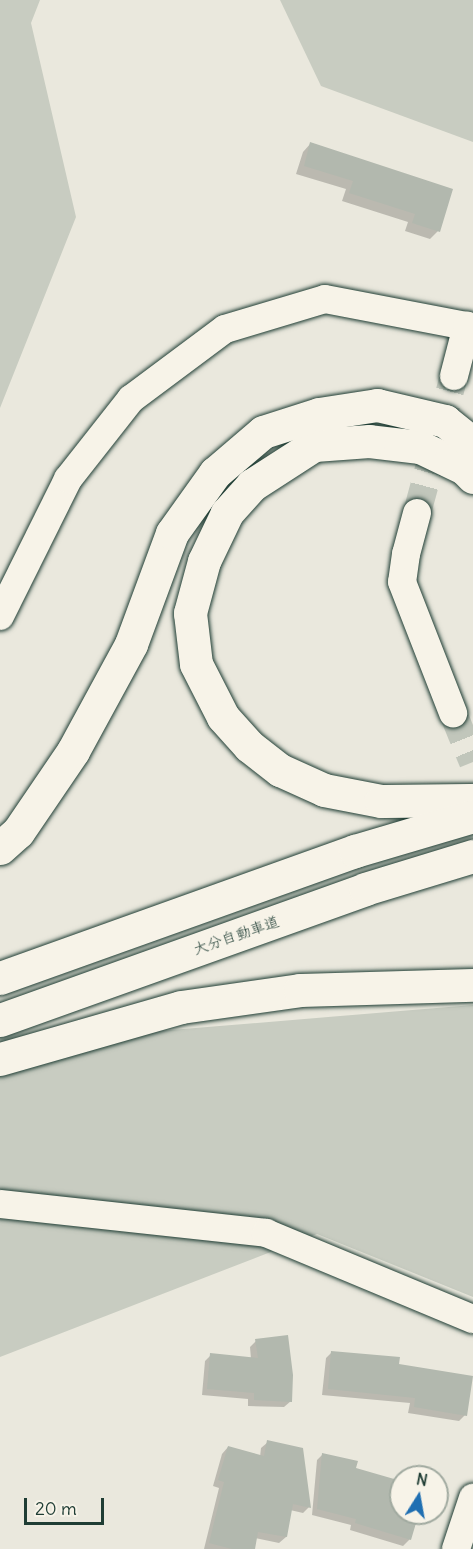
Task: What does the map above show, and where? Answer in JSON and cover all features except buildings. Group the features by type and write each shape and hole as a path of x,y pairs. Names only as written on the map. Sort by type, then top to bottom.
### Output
{"highway":[{"path":"0,848 18,832 73,751 131,644 172,532 215,473 263,432 319,414 377,405 445,422 473,444"},
{"path":"473,477 464,468 420,447 369,441 314,445 252,485 227,513 204,561 190,613 196,664 223,717 249,746 280,770 324,789 381,801 473,800"},
{"path":"0,978 355,852 473,816"},
{"name":"大分自動車道","path":"0,1020 366,889 473,856"},
{"path":"0,1059 181,1007 300,990 473,985"}],"street":[{"path":"0,616 68,479 131,399 225,329 325,299 470,328 454,376"},
{"path":"417,513 406,554 402,582 453,713"},
{"path":"0,1204 266,1233 473,1319"},
{"path":"456,1549 473,1498"}],"shaded area":[{"path":"0,0 40,0 31,23 76,217 0,408"},
{"path":"280,0 473,0 473,142 321,86"},
{"path":"473,1005 473,1297 317,1234 0,1357 0,1074 159,1031"}],"tunnel":[{"path":"417,513 454,376"},
{"path":"453,713 473,762"}]}
